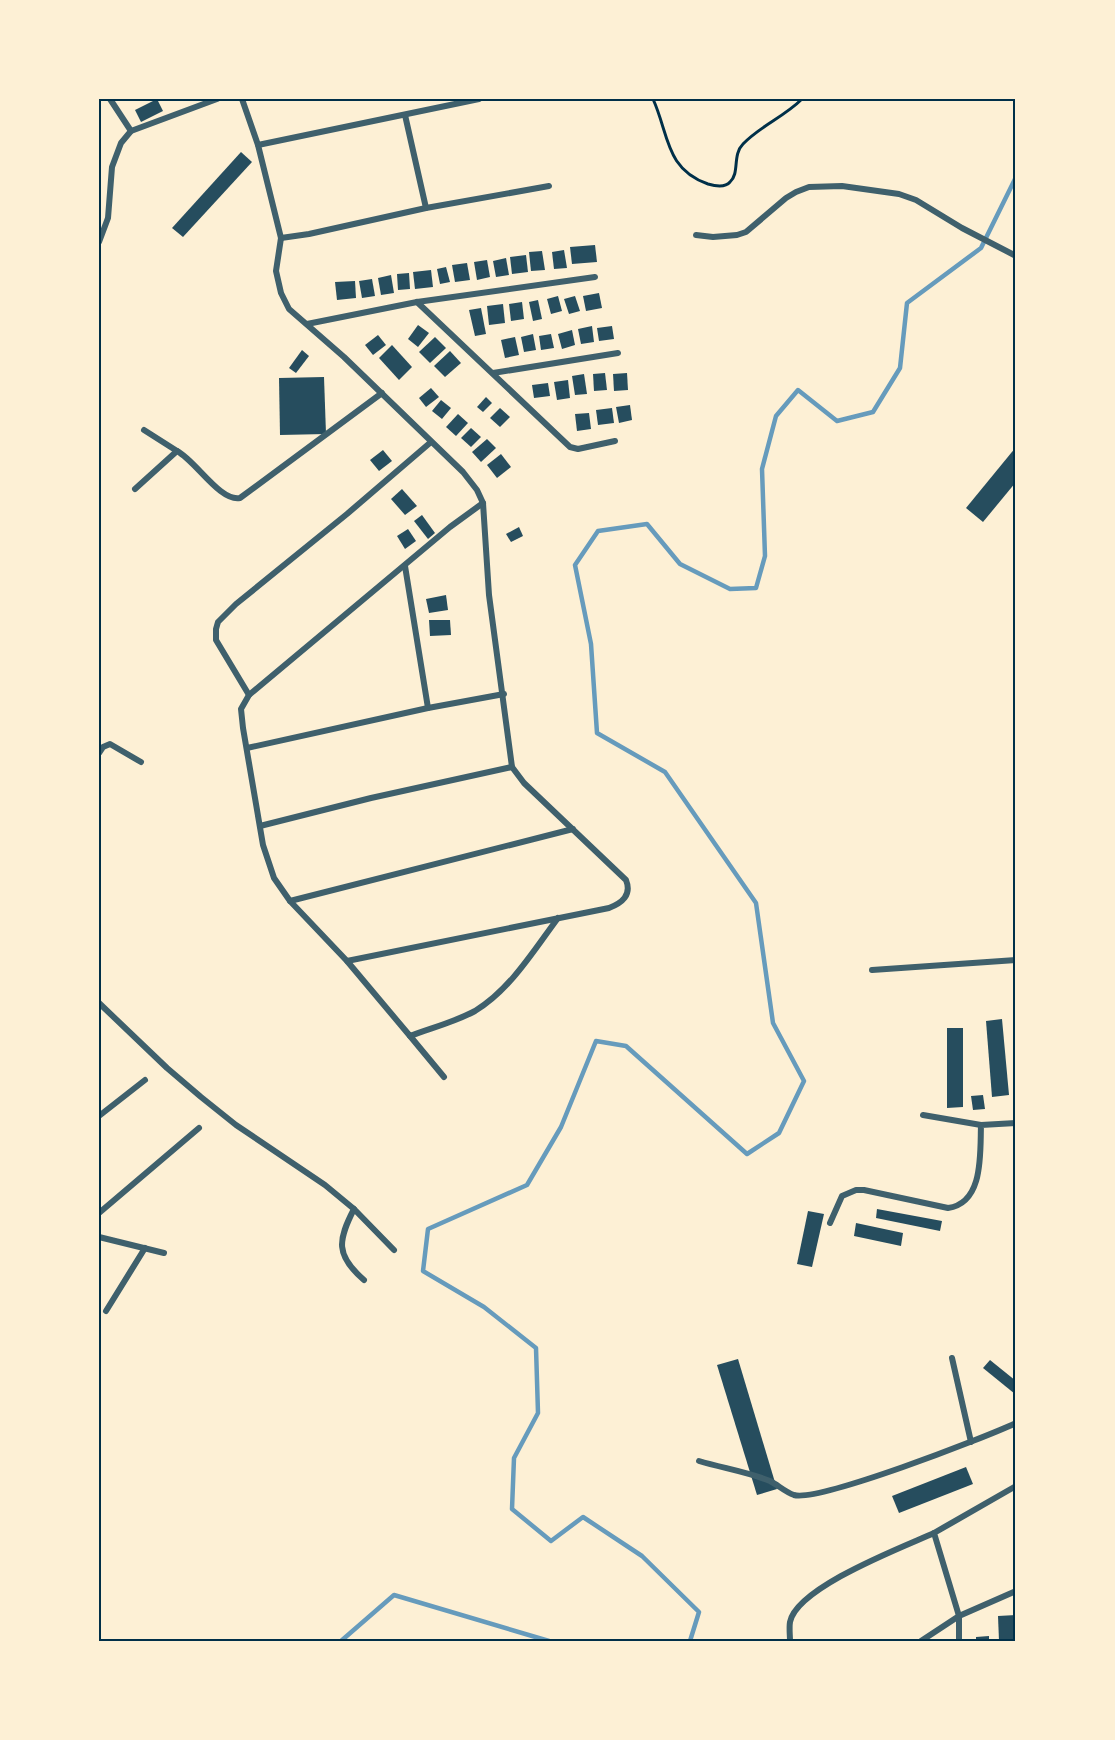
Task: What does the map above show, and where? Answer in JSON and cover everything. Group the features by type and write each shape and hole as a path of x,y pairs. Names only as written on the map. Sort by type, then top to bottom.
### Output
{"street":[{"path":"110,99 131,131"},
{"path":"99,242 108,218 112,167 121,143 131,131 217,99"},
{"path":"242,99 258,145 281,238 276,270 281,293 289,309 382,393 471,481 483,503 489,596 504,694 512,767 524,783 626,880 628,890 618,904 591,912 347,961"},
{"path":"258,145 479,99"},
{"path":"405,115 426,208"},
{"path":"696,235 737,236 746,232 796,192 824,185 868,188 916,200 1013,255"},
{"path":"281,238 426,208 549,186"},
{"path":"307,324 417,302 595,277"},
{"path":"417,302 570,447 578,449 615,441"},
{"path":"493,373 618,353"},
{"path":"144,430 188,458 227,497 237,499 301,455 382,393"},
{"path":"249,695 216,640 218,622 236,604 431,442"},
{"path":"135,489 177,451"},
{"path":"444,1077 347,961 290,902 274,878 260,826 241,709 249,695 450,527 483,503"},
{"path":"405,566 428,708"},
{"path":"247,748 428,708 504,694"},
{"path":"99,753 103,747 110,744 141,762"},
{"path":"260,826 371,798 512,767"},
{"path":"290,902 573,829"},
{"path":"410,1036 460,1018 483,1006 519,970 558,918"},
{"path":"872,970 1016,960"},
{"path":"99,1003 201,1097 236,1125 325,1185 354,1209 394,1250"},
{"path":"99,1015 105,1010"},
{"path":"99,1116 145,1080"},
{"path":"923,1114 981,1125 1016,1123"},
{"path":"830,1223 842,1196 856,1190 948,1208 965,1203 970,1197 977,1177 981,1125"},
{"path":"99,1213 199,1128"},
{"path":"354,1209 344,1229 342,1249 350,1265 364,1280"},
{"path":"99,1237 164,1253"},
{"path":"106,1311 145,1248"},
{"path":"952,1358 971,1442"},
{"path":"699,1461 770,1481 794,1495 806,1496 971,1442 1016,1423"},
{"path":"790,1641 790,1621 803,1602 830,1581 934,1533 1016,1486"},
{"path":"934,1533 959,1616 959,1641"},
{"path":"921,1641 959,1616 1016,1591"}],"path":[{"path":"653,99 670,152 679,165 700,181 719,186 732,180 736,156 742,144 792,109 802,99"}],"building":[{"path":"157,99 163,111 141,122 135,110"},
{"path":"241,152 252,162 183,237 172,228"},
{"path":"595,245 597,262 572,264 570,247"},
{"path":"564,250 567,268 554,269 552,252"},
{"path":"542,251 545,270 531,271 529,252"},
{"path":"526,255 528,272 512,274 510,257"},
{"path":"506,258 509,275 496,277 493,261"},
{"path":"487,260 490,277 477,280 474,262"},
{"path":"467,263 470,280 455,282 452,265"},
{"path":"446,267 450,282 440,284 437,269"},
{"path":"431,270 433,287 415,289 413,272"},
{"path":"409,273 410,289 398,290 397,274"},
{"path":"391,275 394,293 381,295 378,278"},
{"path":"372,279 375,296 362,298 359,281"},
{"path":"355,281 356,298 337,300 335,282"},
{"path":"599,293 602,308 586,311 583,296"},
{"path":"558,296 562,311 551,314 547,299"},
{"path":"575,296 580,311 569,314 564,299"},
{"path":"538,300 542,319 533,321 529,302"},
{"path":"522,302 524,319 511,321 509,304"},
{"path":"503,304 505,323 489,325 487,306"},
{"path":"481,308 486,334 475,336 469,310"},
{"path":"418,325 429,333 418,347 408,339"},
{"path":"592,326 594,342 581,344 578,329"},
{"path":"612,326 614,339 599,341 597,328"},
{"path":"572,330 575,345 562,349 558,334"},
{"path":"533,334 536,350 524,352 521,337"},
{"path":"551,334 554,348 541,350 539,336"},
{"path":"378,335 386,345 373,355 365,345"},
{"path":"435,337 446,348 430,363 419,352"},
{"path":"515,337 519,355 505,358 501,340"},
{"path":"392,345 412,367 399,380 379,358"},
{"path":"302,350 309,356 296,373 289,368"},
{"path":"450,351 461,363 445,377 434,366"},
{"path":"605,373 607,390 594,391 593,374"},
{"path":"627,373 628,390 614,391 613,374"},
{"path":"584,374 587,394 575,395 572,376"},
{"path":"324,377 326,434 280,435 279,378"},
{"path":"568,380 570,398 557,400 554,382"},
{"path":"548,383 550,396 534,398 532,385"},
{"path":"431,388 439,397 426,407 419,398"},
{"path":"486,397 492,403 483,412 477,407"},
{"path":"441,400 451,408 442,419 432,411"},
{"path":"630,405 632,420 619,423 616,407"},
{"path":"500,408 510,417 500,427 490,418"},
{"path":"612,408 614,423 598,425 596,410"},
{"path":"589,413 591,429 577,431 575,414"},
{"path":"458,414 468,423 456,436 446,427"},
{"path":"471,428 481,437 471,447 461,438"},
{"path":"487,439 496,448 481,462 472,452"},
{"path":"1016,447 1016,482 983,522 966,508"},
{"path":"383,450 392,461 379,471 370,460"},
{"path":"501,454 511,467 497,478 487,465"},
{"path":"402,489 417,506 405,515 391,499"},
{"path":"422,515 435,533 428,539 414,521"},
{"path":"519,527 523,536 511,542 506,534"},
{"path":"408,529 416,541 405,549 397,536"},
{"path":"446,595 448,610 429,613 426,599"},
{"path":"429,620 450,620 451,635 430,636"},
{"path":"1002,1019 1009,1095 992,1097 986,1021"},
{"path":"947,1028 963,1028 963,1107 947,1108"},
{"path":"983,1095 985,1109 973,1110 971,1096"},
{"path":"877,1209 942,1221 940,1231 876,1218"},
{"path":"808,1211 824,1214 812,1267 797,1264"},
{"path":"856,1223 903,1233 901,1246 854,1236"},
{"path":"738,1359 777,1489 757,1495 717,1365"},
{"path":"990,1360 1016,1381 1015,1394 983,1368"},
{"path":"966,1467 973,1484 899,1513 892,1496"},
{"path":"1016,1615 1016,1641 999,1641 998,1616"},
{"path":"989,1636 989,1641 976,1641 976,1637"}],"waterway":[{"path":"690,1641 699,1612 642,1556 583,1517 551,1541 512,1509 514,1458 538,1413 536,1348 484,1307 423,1271 428,1229 527,1185 561,1127 596,1041 626,1046 747,1154 779,1133 804,1081 773,1023 756,903 665,772 597,733 591,644 575,565 598,531 647,524 680,564 730,589 756,588 765,556 762,469 776,416 798,390 837,421 873,412 900,368 907,303 981,248 1016,177"},
{"path":"341,1641 394,1595 549,1641"}]}
